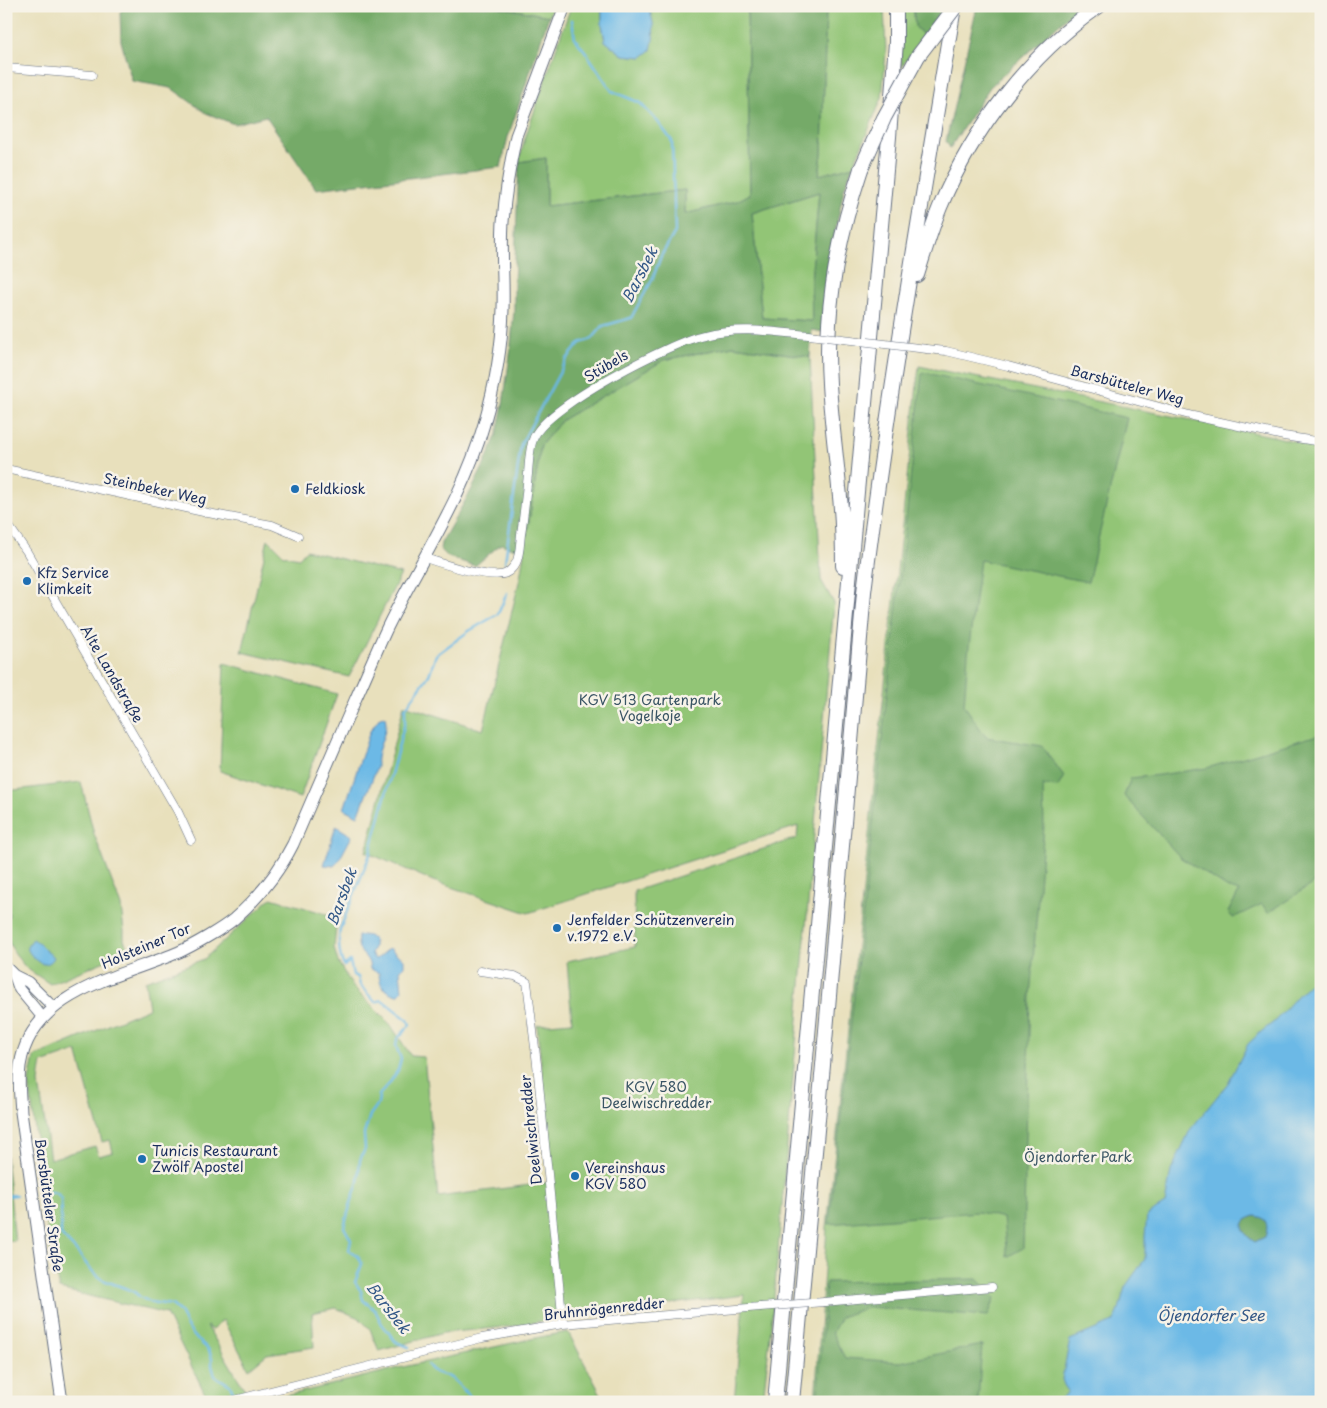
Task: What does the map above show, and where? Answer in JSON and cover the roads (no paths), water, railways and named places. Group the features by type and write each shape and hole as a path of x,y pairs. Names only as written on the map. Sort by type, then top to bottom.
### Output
{"highway":[{"path":"775,1402 890,137 896,42 896,6"},
{"path":"843,648 842,530 830,405 828,360 828,325 833,274 848,209 861,169 884,118 918,56 955,6"},
{"path":"792,1402 864,592 871,532 902,321 955,6"},
{"path":"902,321 939,209 954,174 978,134 1010,90 1043,54 1099,6"}],"main road":[{"name":"Holsteiner Tor","path":"54,1008 71,996 88,988 180,951 234,919 266,886 288,854 388,626 450,509 484,427 499,362 503,310 503,222 512,155 516,136 564,6"},
{"name":"Barsbütteler Straße","path":"54,1008 43,1018 32,1034 23,1053 19,1094 62,1402"}],"street":[{"path":"6,68 92,76"},
{"name":"Stübels","path":"425,558 452,567 494,576 506,574 516,564 520,548 530,456 534,437 540,428 550,418 580,397 639,361 681,343 704,335 732,330 783,332 927,348"},
{"name":"Barsbütteler Weg","path":"927,348 1008,366 1193,416 1321,442"},
{"name":"Steinbeker Weg","path":"6,469 272,525 298,536"},
{"name":"Alte Landstraße","path":"6,522 27,552 178,812 191,840"},
{"path":"6,967 14,976 19,989 43,1018"},
{"name":"Deelwischredder","path":"480,971 515,976 527,982 563,1324"},
{"path":"14,976 28,982 54,1008"},
{"name":"Bruhnrögenredder","path":"227,1402 482,1338 563,1324 992,1288"}],"water":[{"path":"602,6 647,6 654,27 651,50 642,57 623,55 605,41 602,24"},
{"path":"385,716 386,722 378,753 377,767 358,816 344,809 370,731 380,717"},
{"path":"336,826 352,836 338,862 334,866 324,865"},
{"path":"358,936 369,936 374,940 371,954 375,959 390,948 404,959 404,966 400,971 402,991 398,995 390,993 384,988 380,982 379,973 370,969 367,960 359,948"},
{"path":"33,939 54,957 51,961 43,964 31,955 27,947"},
{"name":"Öjendorfer See","path":"1321,973 1321,1402 1057,1402 1068,1391 1062,1379 1070,1340 1113,1322 1118,1313 1125,1287 1145,1259 1147,1215 1165,1204 1171,1171 1190,1130 1228,1083 1248,1044 1274,1022","holes":["1255,1216 1264,1220 1267,1229 1265,1237 1255,1242 1247,1235 1243,1226 1247,1219"]}],"waterway":[{"name":"Barsbek","path":"505,562 521,444 567,359 580,343 592,339 603,326 631,318 652,280 661,256 675,232 672,141 658,122 640,103 612,91 575,39 572,20"},
{"name":"Barsbek","path":"409,1347 396,1342 382,1324 375,1310 363,1300 361,1291 355,1282 362,1264 359,1257 349,1250 351,1240 344,1227 358,1182 360,1160 365,1149 364,1134 370,1115 378,1104 379,1095 398,1070 401,1059 396,1046 397,1039 410,1025 408,1020 382,1000 375,1002 360,985 358,977 353,975 350,961 344,966 340,952 339,934 369,857 405,722 405,709 429,675 436,655 469,631 498,614 507,593"},
{"path":"47,1192 59,1195 61,1199 61,1235 91,1270 103,1280 133,1291 150,1302 172,1305 180,1312 187,1327 195,1337 209,1350 215,1376 230,1385 234,1393"},
{"path":"6,1196 16,1195"},
{"name":"Barsbek","path":"428,1365 437,1373 451,1378 478,1402"}],"place":[{"name":"Feldkiosk","path":"295,489"},
{"name":"Kfz Service Klimkeit","path":"27,581"},
{"name":"Jenfelder Schützenverein v.1972 e.V.","path":"557,928"},
{"name":"Tunicis Restaurant Zwölf Apostel","path":"142,1159"},
{"name":"Vereinshaus KGV 580","path":"575,1176"}],"park label":[{"name":"KGV 513 Gartenpark Vogelkoje","path":"650,708"},
{"name":"KGV 580 Deelwischredder","path":"656,1096"},
{"name":"Öjendorfer Park","path":"1078,1157"}]}
